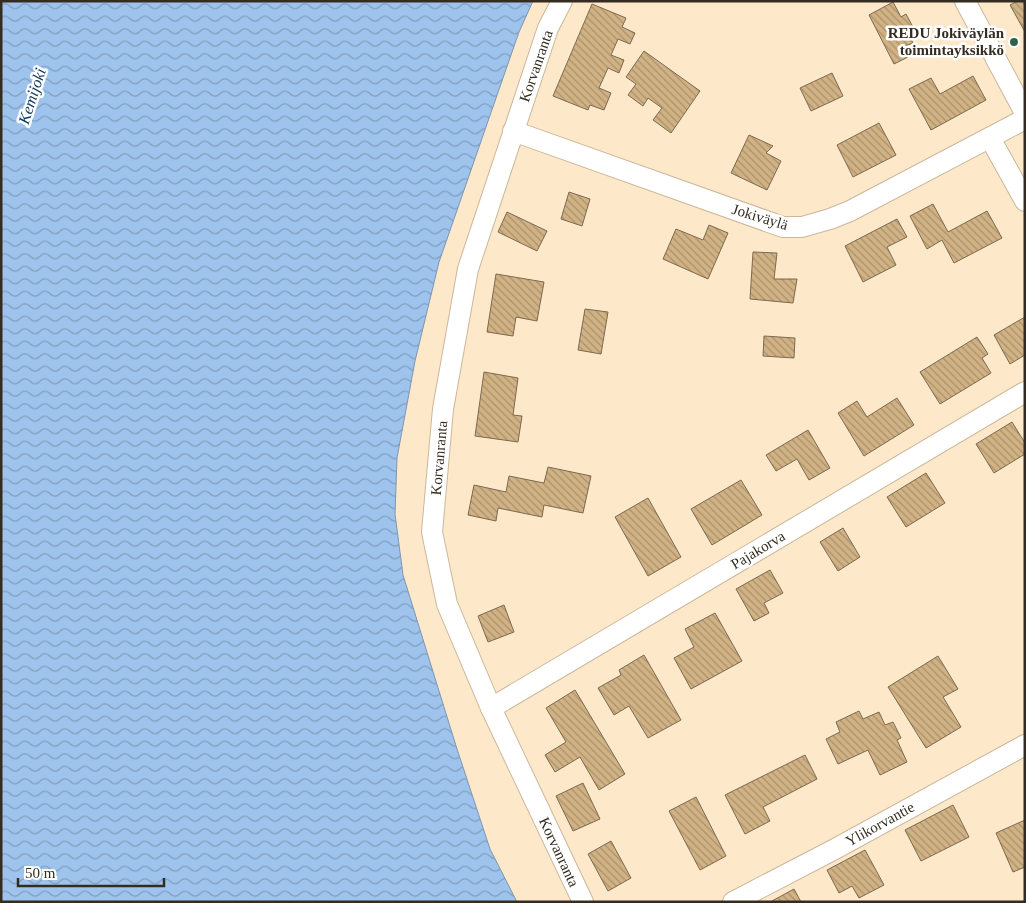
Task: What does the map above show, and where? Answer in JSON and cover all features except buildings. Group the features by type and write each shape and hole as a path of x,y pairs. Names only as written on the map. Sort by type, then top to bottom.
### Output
{"street":[{"name":"Korvanranta","path":"562,1 548,28 468,269 444,409 432,532 447,604 491,708 583,902"},
{"path":"965,1 1025,113"},
{"name":"Jokiväylä","path":"513,131 784,227 802,227 850,211 1025,119"},
{"path":"990,138 1025,201"},
{"name":"Pajakorva","path":"491,708 1025,392"},
{"name":"Ylikorvantie","path":"734,902 1025,745"}],"water":[{"name":"Kemijoki","path":"1,1 533,1 519,32 439,262 415,361 397,458 395,514 403,575 457,749 490,849 517,902 1,902"}],"place":[{"name":"REDU Jokiväylän toimintayksikkö","path":"1014,42"}]}
